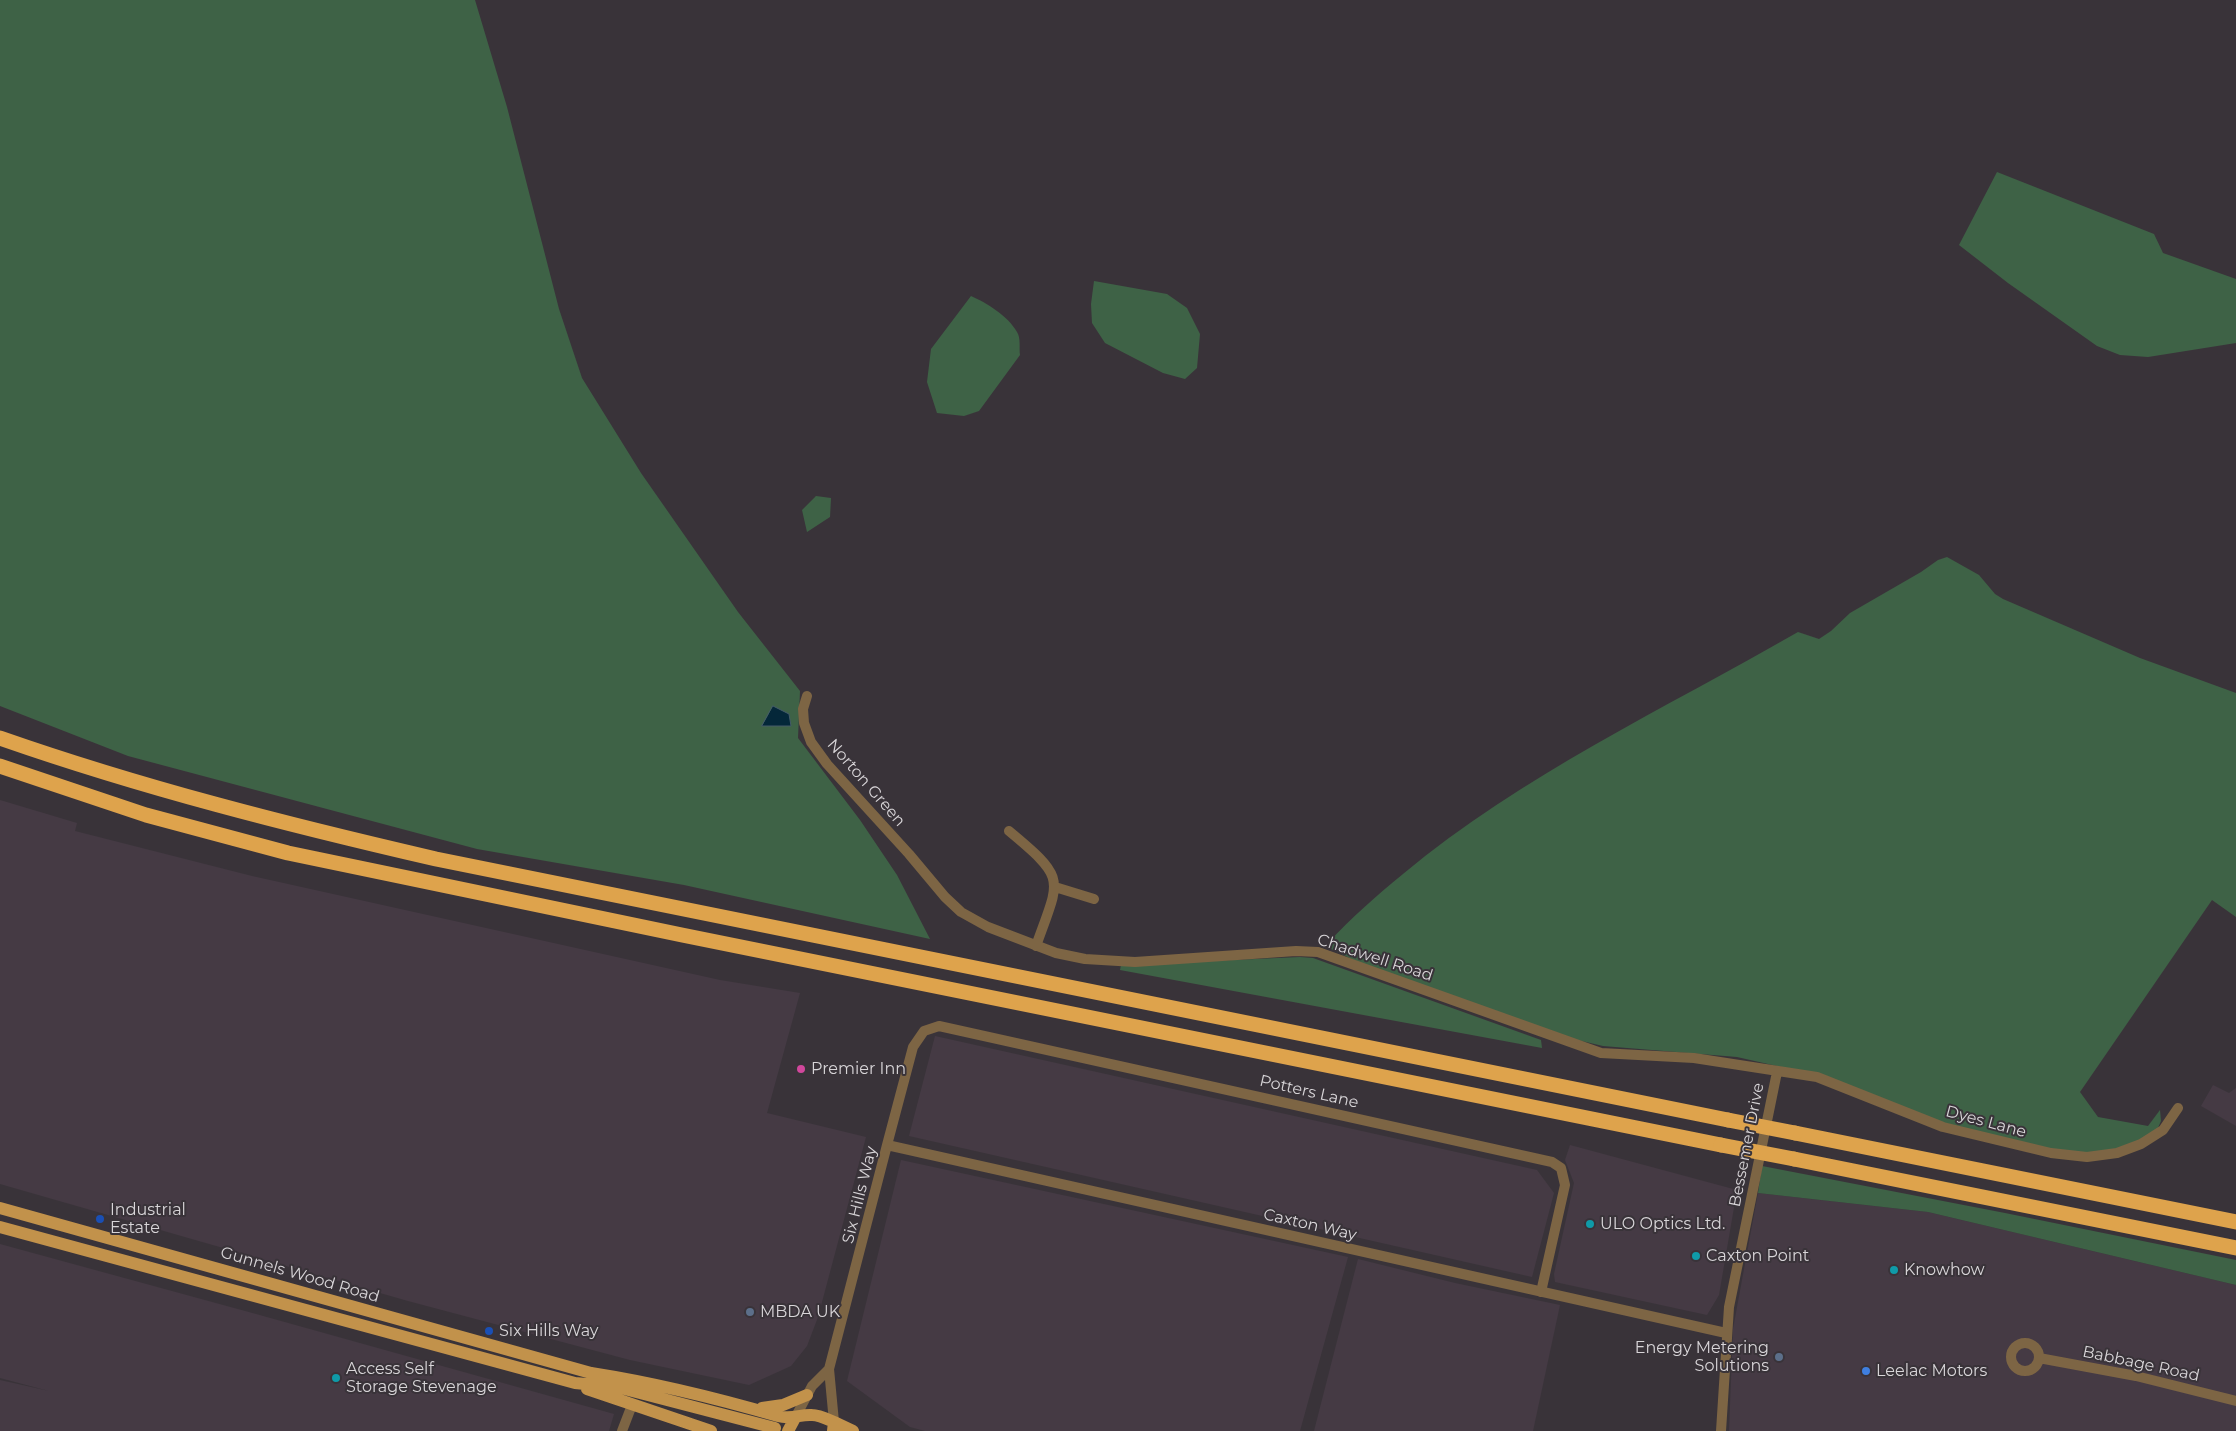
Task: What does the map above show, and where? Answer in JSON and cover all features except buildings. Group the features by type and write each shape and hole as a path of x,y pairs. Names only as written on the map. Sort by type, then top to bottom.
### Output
{"highway":[{"path":"0,738 158,789 292,825 436,859 2236,1222"},
{"path":"0,766 146,815 288,853 682,935 2236,1248"}],"main road":[{"name":"Gunnels Wood Road","path":"0,1208 591,1373 651,1382 760,1409 780,1416 795,1418 811,1414 833,1427 853,1431"},
{"name":"Gunnels Wood Road","path":"0,1227 576,1383 617,1387 775,1428"},
{"name":"Gunnels Wood Road","path":"591,1373 617,1387"},
{"name":"Gunnels Wood Road","path":"576,1383 632,1405 711,1431"},
{"path":"760,1409 783,1405 807,1395"},
{"path":"788,1431 795,1418"}],"street":[{"name":"Norton Green","path":"807,696 803,709 804,722 811,742 822,757 922,868"},
{"path":"1008,831 1045,862 1052,875 1055,887 1036,946"},
{"name":"Chadwell Road","path":"922,868 945,897 961,912 988,927 1056,953 1085,959 1135,962 1296,951 1318,952 1601,1053 1694,1058 1776,1072"},
{"path":"1055,887 1094,900"},
{"name":"Potters Lane","path":"924,1031 939,1026 948,1026 1552,1162 1561,1168 1565,1186 1541,1292"},
{"name":"Six Hills Way","path":"833,1427 829,1369 913,1047 924,1031"},
{"name":"Dyes Lane","path":"1776,1072 1817,1077 1943,1127 2009,1144 2087,1157 2117,1154 2142,1144 2162,1130 2178,1108"},
{"name":"Bessemer Drive","path":"1721,1431 1729,1307 1776,1072"},
{"name":"Caxton Way","path":"887,1145 1726,1333"},
{"name":"Babbage Road","path":"2039,1358 2136,1376 2236,1401"},
{"name":"Six Hills Way","path":"795,1418 812,1386 829,1369"},
{"path":"622,1431 632,1405"}],"shaded area":[{"path":"0,800 77,823 75,831 252,876 720,980 800,993 767,1113 866,1137 818,1317 807,1346 791,1366 749,1385 630,1360 408,1301 0,1184"},
{"path":"935,1036 1537,1170 1554,1193 1532,1277 909,1136"},
{"path":"2213,1085 2229,1093 2236,1088 2236,1126 2201,1106"},
{"path":"1570,1145 1737,1190 1719,1295 1707,1315 1555,1282 1554,1274 1574,1183 1565,1160"},
{"path":"901,1160 1348,1257 1300,1431 925,1431 910,1427 847,1381"},
{"path":"1758,1193 1928,1212 2236,1285 2236,1431 1729,1431 1733,1329"},
{"path":"0,1244 614,1414 609,1431 0,1431 0,1380 49,1391 0,1378"},
{"path":"1358,1259 1455,1283 1560,1305 1533,1431 1314,1431"}],"green space":[{"path":"0,0 475,0 507,107 559,309 582,378 641,473 738,612 800,691 798,738 860,820 897,875 930,939 684,885 477,849 128,756 0,706"},
{"path":"1997,172 2154,234 2163,253 2236,279 2236,343 2148,357 2120,355 2097,346 2008,283 1959,245"},
{"path":"1094,281 1167,294 1187,308 1200,334 1197,368 1185,379 1163,373 1105,343 1092,323 1091,304"},
{"path":"971,296 997,311 1013,326 1019,337 1020,355 979,411 964,416 937,413 927,382 931,349"},
{"path":"816,496 831,498 830,517 807,532 802,510"},
{"path":"1947,557 1979,575 1995,594 2003,599 2140,658 2236,693 2236,917 2212,900 2080,1092 2098,1117 2148,1126 2160,1110 2161,1121 2157,1130 2139,1143 2113,1151 2078,1153 2003,1142 1944,1125 1799,1071 1737,1057 1603,1046 1569,1038 1366,966 1329,948 1328,943 1373,899 1449,838 1496,805 1595,745 1798,632 1819,639 1831,631 1850,613 1921,572 1938,560"},
{"path":"1313,958 1541,1040 1542,1048 1120,970 1121,965"},
{"path":"1762,1166 2236,1260 2236,1285 1928,1212 1758,1193"}],"water":[{"path":"773,706 789,714 791,726 762,726"}],"place":[{"name":"Premier Inn","path":"801,1069"},
{"name":"Industrial Estate","path":"100,1219"},
{"name":"ULO Optics Ltd.","path":"1590,1224"},
{"name":"Caxton Point","path":"1696,1256"},
{"name":"Knowhow","path":"1894,1270"},
{"name":"MBDA UK","path":"750,1312"},
{"name":"Six Hills Way","path":"489,1331"},
{"name":"Energy Metering Solutions","path":"1779,1357"},
{"name":"Leelac Motors","path":"1866,1371"},
{"name":"Access Self Storage Stevenage","path":"336,1378"}]}
